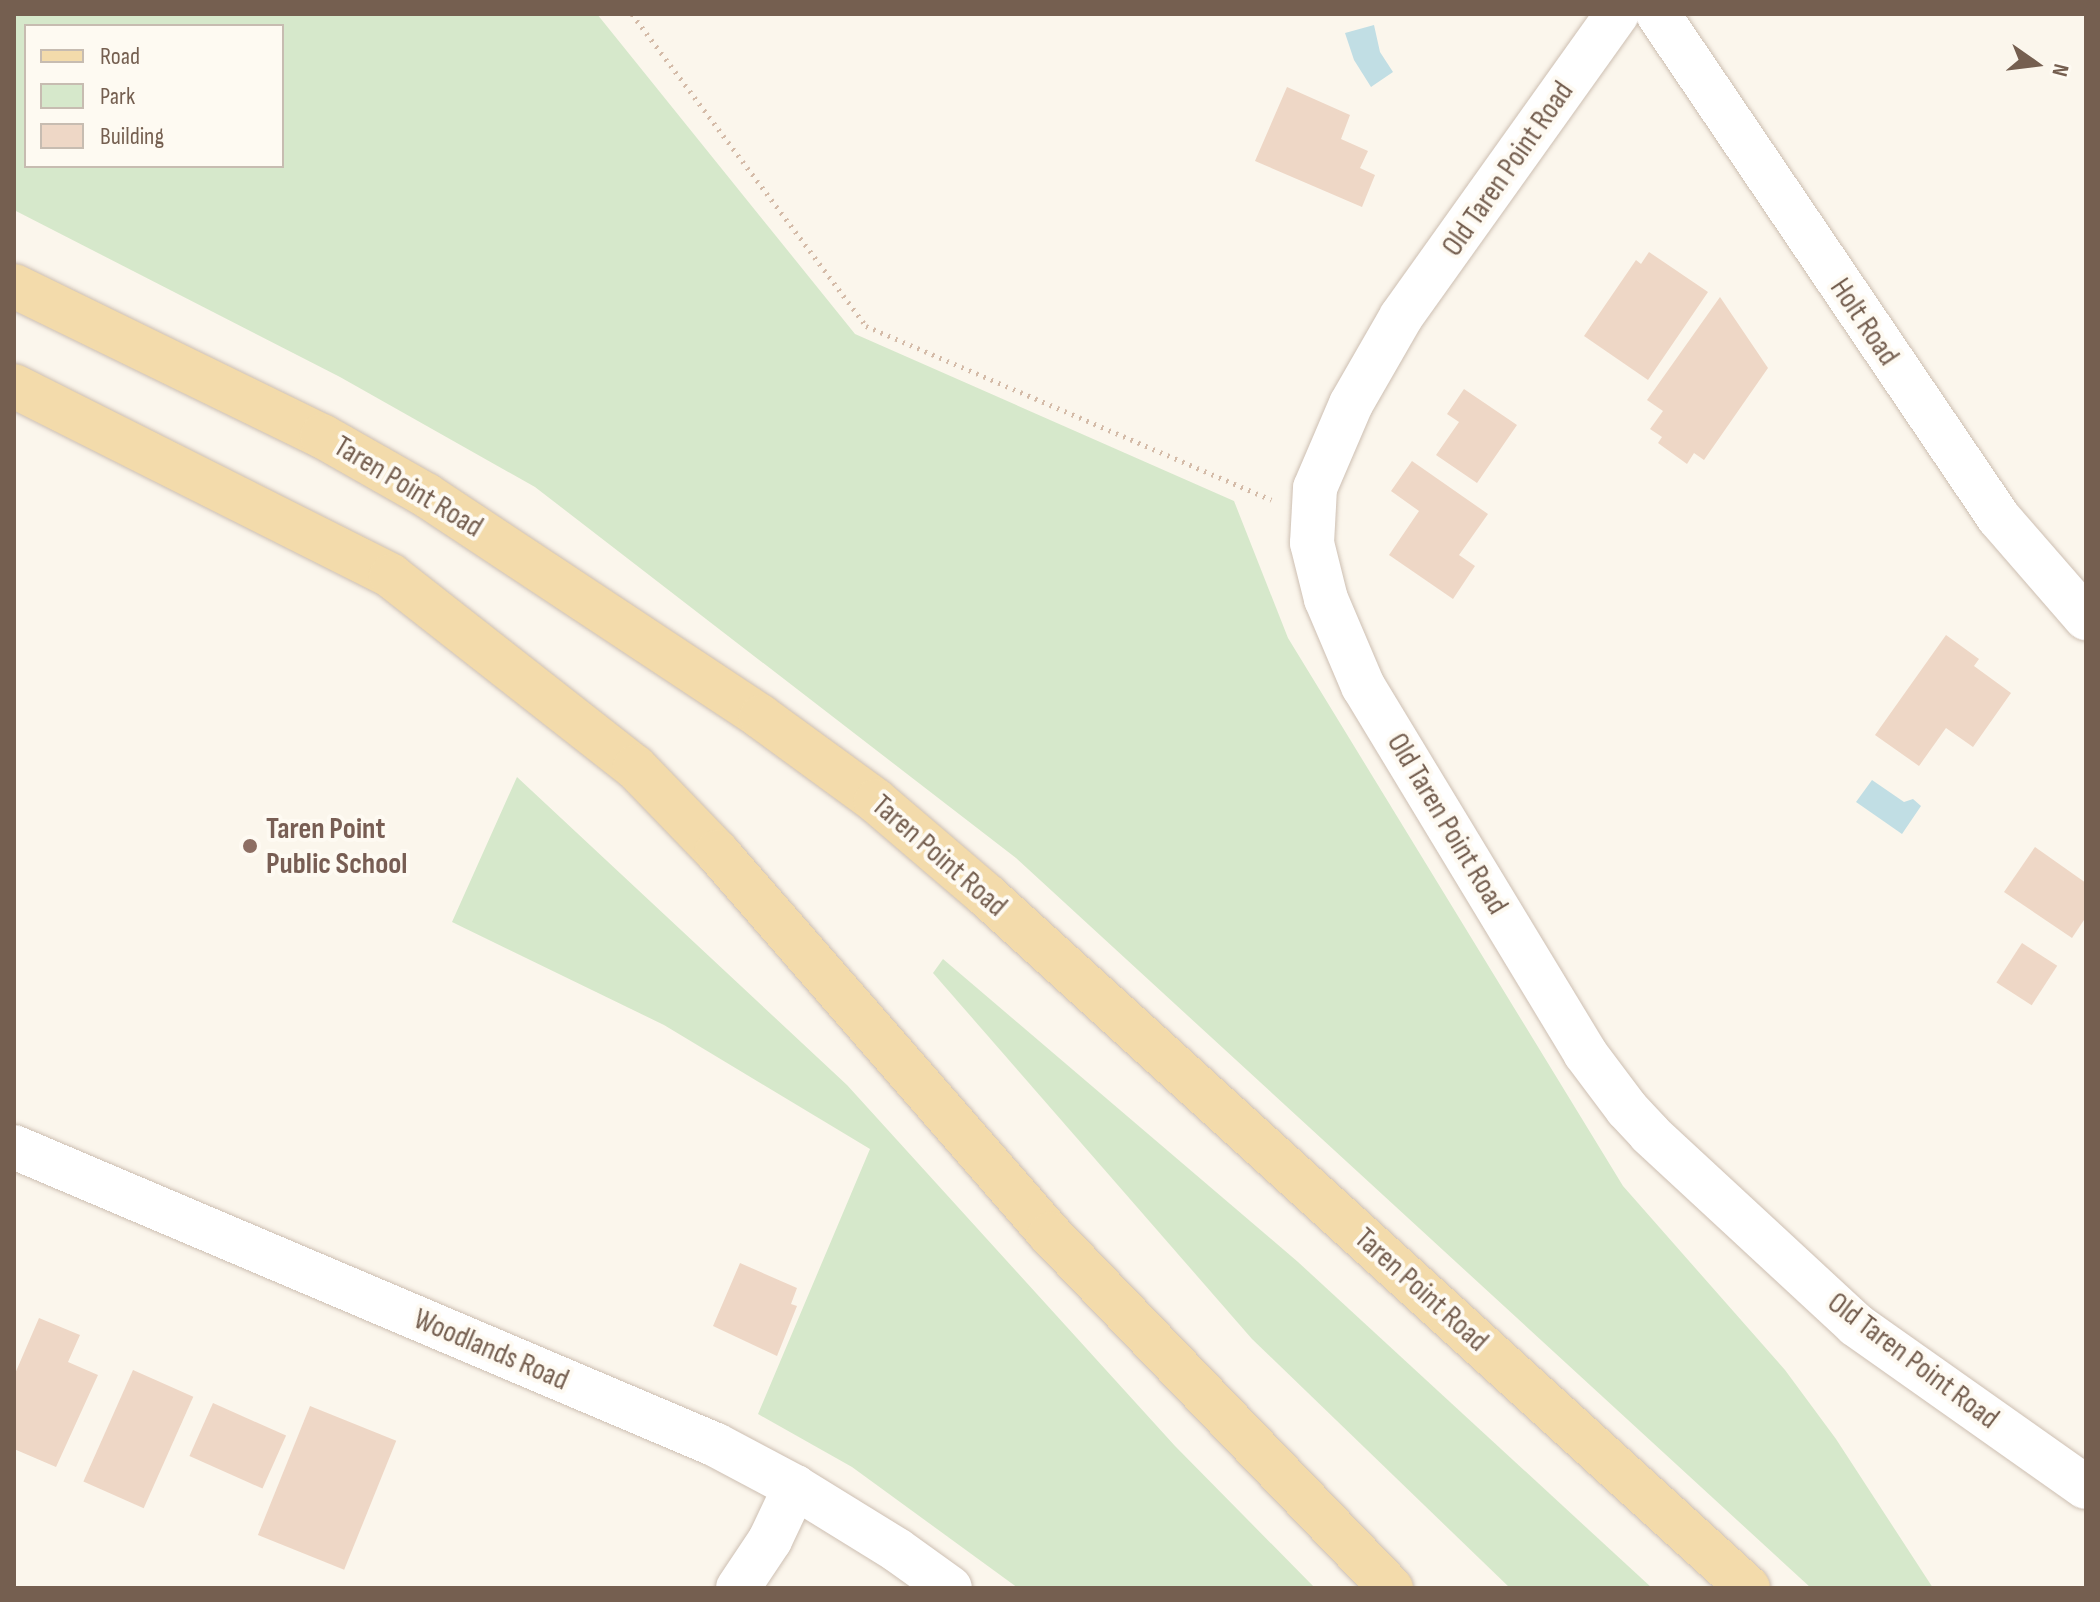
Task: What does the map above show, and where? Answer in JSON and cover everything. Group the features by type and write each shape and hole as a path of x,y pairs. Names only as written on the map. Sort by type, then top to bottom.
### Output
{"main road":[{"name":"Taren Point Road","path":"14,286 322,436 426,495 761,717 876,801 998,906 1748,1588"},
{"path":"14,386 391,576 635,767 717,852 1050,1234 1391,1588"}],"street":[{"name":"Old Taren Point Road","path":"1617,14 1401,317 1351,404 1315,488 1312,543 1326,599 1363,686 1585,1053 1627,1109 1650,1134 1856,1325 2086,1487"},
{"name":"Holt Road","path":"1658,14 1999,518 2086,618"},
{"name":"Woodlands Road","path":"14,1147 716,1445 795,1487 897,1550 950,1588"},
{"path":"738,1588 770,1540 795,1487"}],"path":[{"path":"632,14 866,326 1273,501 1311,522"}],"green space":[{"path":"14,14 597,14 855,334 1234,501 1288,638 1623,1186 1785,1370 1836,1439 1933,1588 1811,1588 1016,858 535,487 340,377 14,210"},
{"path":"517,777 847,1085 1175,1446 1315,1588 1018,1588 852,1467 758,1414 870,1149 664,1025 452,922"},
{"path":"943,959 1298,1262 1652,1588 1510,1588 1252,1339 933,973"}],"water":[{"path":"1374,25 1380,52 1393,72 1371,87 1354,60 1345,33"},
{"path":"1872,780 1904,802 1913,799 1921,806 1902,834 1856,802"}],"building":[{"path":"1287,87 1350,115 1341,139 1368,151 1360,168 1375,175 1362,207 1255,161"},
{"path":"1649,252 1708,292 1648,380 1584,336 1636,260 1641,264"},
{"path":"1720,297 1768,368 1704,460 1694,453 1687,464 1658,443 1662,437 1650,429 1663,411 1647,400"},
{"path":"1464,389 1517,425 1477,483 1436,455 1459,422 1447,414"},
{"path":"1412,461 1488,514 1459,555 1475,566 1453,599 1389,555 1419,511 1391,491"},
{"path":"1946,635 1979,659 1974,666 2011,693 1973,747 1946,728 1919,766 1875,735"},
{"path":"2035,847 2086,883 2086,917 2072,938 2004,892"},
{"path":"2022,943 2057,966 2032,1005 1996,982"},
{"path":"740,1263 797,1288 791,1304 797,1306 777,1356 713,1326"},
{"path":"39,1318 80,1335 68,1362 98,1375 56,1467 14,1449 14,1376"},
{"path":"133,1370 193,1397 144,1508 83,1481"},
{"path":"213,1403 286,1436 262,1489 189,1456"},
{"path":"310,1406 396,1441 344,1570 258,1535"}],"place":[{"name":"Taren Point Public School","path":"250,846"}]}
